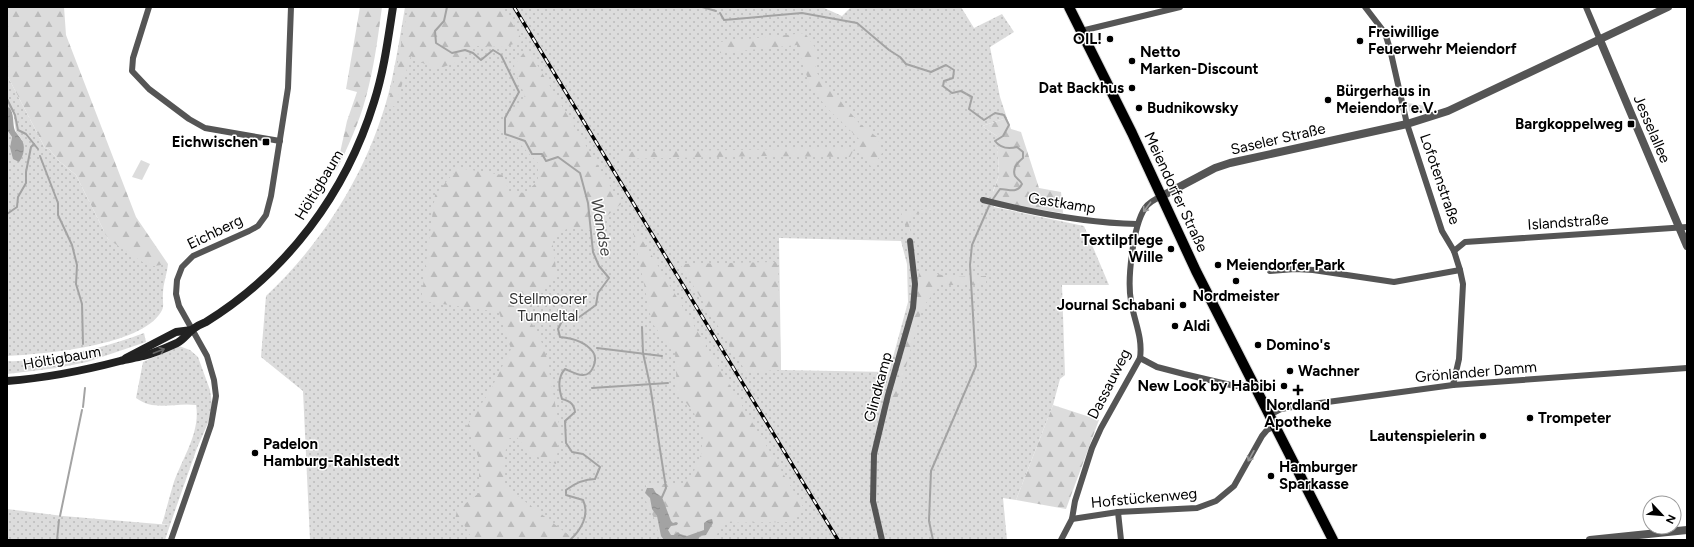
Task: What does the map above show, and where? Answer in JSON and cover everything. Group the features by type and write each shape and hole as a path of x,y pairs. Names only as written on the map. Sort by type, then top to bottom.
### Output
{"main road":[{"name":"Höltigbaum","path":"7,381 78,372 122,360 176,332 192,330 230,306 270,273 303,237 329,199 349,165 373,105 383,65 393,7"},
{"name":"Meiendorfer Straße","path":"1069,7 1132,133 1196,271 1332,540"}],"street":[{"path":"149,7 133,58 132,72 149,89 189,119 205,128 280,141"},
{"path":"284,7 290,9"},
{"path":"1081,31 1180,7"},
{"name":"Lofotenstraße","path":"1365,7 1385,33 1407,124 1442,231 1454,251 1460,270 1463,284 1459,351 1453,385"},
{"path":"1586,7 1600,40"},
{"name":"Saseler Straße","path":"1162,196 1215,168 1230,163 1407,124 1448,110 1668,7"},
{"name":"Eichberg","path":"171,540 211,426 215,404 215,386 210,365 203,348 177,300 176,285 180,271 185,263 193,256 248,231 262,222 269,206 288,88 290,9"},
{"name":"Jesselallee","path":"1600,40 1683,228 1687,246"},
{"name":"Dassauweg","path":"1060,540 1072,519 1075,501 1092,448 1101,428 1140,358 1142,345 1131,300 1132,261 1137,224 1148,205 1153,200 1162,196"},
{"name":"Gastkamp","path":"983,200 1015,208 1075,219 1137,224"},
{"name":"Islandstraße","path":"1454,251 1465,242 1683,228"},
{"name":"Glindkamp","path":"882,540 874,501 874,454 888,395 913,308 915,284 910,241"},
{"path":"1270,272 1295,269 1313,270 1394,282 1460,270"},
{"path":"1140,358 1157,367 1235,386 1254,384"},
{"name":"Grönlander Damm","path":"1269,415 1281,409 1298,406 1453,385 1687,368"},
{"name":"Hofstückenweg","path":"1072,519 1118,512 1196,508 1216,501 1234,486 1262,436 1267,430 1275,426"},
{"path":"1118,512 1121,540"},
{"path":"1590,540 1655,536 1687,530"}],"green space":[{"path":"7,7 64,7 66,35 136,217 168,264 154,266 147,265 108,239 76,175 59,161 49,149 45,148 7,75"},
{"path":"360,7 382,7 369,86 353,135 336,171 347,121 357,92 346,89"},
{"name":"Stellmoorer Tunneltal","path":"405,7 822,7 842,16 851,7 961,7 974,28 1002,14 1014,32 990,47 1000,97 1007,118 982,126 997,136 999,176 993,191 994,207 1084,226 1109,285 1062,285 1065,375 1060,379 1053,405 1016,500 1003,498 1007,540 310,540 303,391 261,357 266,296 309,250 345,197 360,169 384,110 392,79","holes":["779,238 901,241 907,264 908,302 889,372 781,370"]},
{"path":"408,7 502,7 523,41 504,47 475,46 457,62 435,70 411,56 395,107 388,103 395,78"},
{"path":"805,33 816,49 816,72 859,123 878,138 882,153 872,168 863,155 854,149 859,139 827,108 810,86 797,45 720,53 720,42"},
{"path":"527,48 621,204 590,230 568,228 552,239 557,276 533,297 530,320 545,349 560,430 556,464 530,454 516,436 508,439 503,464 505,486 575,540 473,540 463,523 455,520 457,510 479,493 479,459 467,426 490,391 511,349 499,312 421,301 435,195 458,168 503,175 509,191 525,193 538,181 538,163 520,144 497,129 525,96 513,67"},
{"path":"7,75 45,148 49,149 59,161 76,175 108,239 168,264 162,310 150,324 134,333 90,346 44,353 7,356 7,130 12,137 10,147 22,140 16,132 13,112 9,108 7,109"},
{"path":"1408,103 1426,106 1429,110 1413,114 1409,111"},
{"path":"1007,118 1011,129 1021,132 1039,188 1061,192 1063,213 1016,206 990,200 999,176 997,136 982,126"},
{"path":"840,148 854,149 850,157 768,156 621,159 619,152"},
{"path":"141,160 150,164 142,180 132,177"},
{"path":"938,208 907,217 912,238 908,236 901,212"},
{"path":"631,221 805,510 788,522 723,523 714,540 660,540 655,520 643,495 644,488 647,484 681,485 687,481 694,471 701,455 703,436 694,413 677,391 675,353 652,323"},
{"path":"778,262 781,370 746,372 680,264"},
{"path":"919,270 951,277 986,276 986,285 940,285 922,308 896,403 889,406 916,308"},
{"path":"144,333 146,342 87,362 57,368 7,374 7,361 29,360 74,353 109,345"},
{"path":"179,346 190,350 198,357 210,390 212,404 208,423 197,448 170,525 162,524 176,476 196,426 196,405 188,404 158,406 150,405 136,398 143,362"},
{"path":"1053,405 1099,420 1066,509 1016,500"},
{"path":"7,509 63,516 170,525 165,540 7,540"}],"water":[{"path":"9,107 12,113 15,131 24,144 23,154 19,162 13,159 10,147 12,137 7,130 7,109"},
{"path":"647,488 653,488 656,493 662,497 671,521 673,523 678,523 677,525 671,526 668,530 671,535 678,532 687,536 704,530 704,523 712,519 713,523 706,535 700,536 698,540 664,540 661,536 657,516 652,509 650,498 645,493"}],"waterway":[{"name":"Wandse","path":"447,7 444,21 435,31 436,43 452,53 465,50 473,53 481,60 493,50 501,55 519,92 505,118 505,134 525,141 532,154 542,154 546,161 558,157 580,173 588,203 593,252 599,266 609,278 598,293 596,305 578,318 565,315 558,329 560,337 573,339 590,348 595,359 592,370 586,375 576,374 565,369 562,372 560,380 562,399 571,403 575,412 565,421 566,443 572,452 583,454 600,467 595,479 580,482 566,490 566,495 583,500 585,506 585,517 581,527 570,540"},
{"path":"702,7 716,11"},
{"path":"720,13 724,20 802,13 857,23 889,50 900,57 906,64 931,72 946,65 954,70 953,78 944,81 943,86 952,93 961,91 972,97 969,109 984,120 995,113 1004,115 1009,125 1003,136 995,141 1002,147 1017,147 1023,152 1023,158 1017,164 1014,171 1015,176 1022,184 1015,190 1000,189 993,199"},
{"path":"7,99 15,115 18,130 26,134 38,149"},
{"path":"7,214 17,207 18,197 26,183 26,172 31,147 34,144"},
{"path":"40,156 58,203 58,215 72,245 77,265 76,284 82,304 83,344"},
{"path":"933,540 929,521 931,471 976,366 970,265 972,245 989,206"},
{"path":"642,327 643,353 650,385 666,488 662,497"},
{"path":"597,348 662,356"},
{"path":"592,388 668,383"},
{"path":"83,407 85,388"},
{"path":"60,516 82,410"},
{"path":"57,540 59,520"}],"railway":[{"path":"514,7 838,540"}],"place":[{"name":"OIL!","path":"1110,39"},
{"name":"Freiwillige Feuerwehr Meiendorf","path":"1360,41"},
{"name":"Netto Marken-Discount","path":"1132,61"},
{"name":"Dat Backhus","path":"1132,88"},
{"name":"Bürgerhaus in Meiendorf e.V.","path":"1328,100"},
{"name":"Budnikowsky","path":"1139,108"},
{"name":"Bargkoppelweg","path":"1631,124"},
{"name":"Eichwischen","path":"266,142"},
{"name":"Textilpflege Wille","path":"1171,249"},
{"name":"Meiendorfer Park","path":"1218,265"},
{"name":"Nordmeister","path":"1236,281"},
{"name":"Journal Schabani","path":"1183,305"},
{"name":"Aldi","path":"1175,326"},
{"name":"Domino's","path":"1258,345"},
{"name":"Wachner","path":"1290,371"},
{"name":"New Look by Habibi","path":"1284,386"},
{"name":"Nordland Apotheke","path":"1298,390"},
{"name":"Trompeter","path":"1530,418"},
{"name":"Lautenspielerin","path":"1483,436"},
{"name":"Padelon Hamburg-Rahlstedt","path":"255,453"},
{"name":"Hamburger Sparkasse","path":"1271,476"}]}
